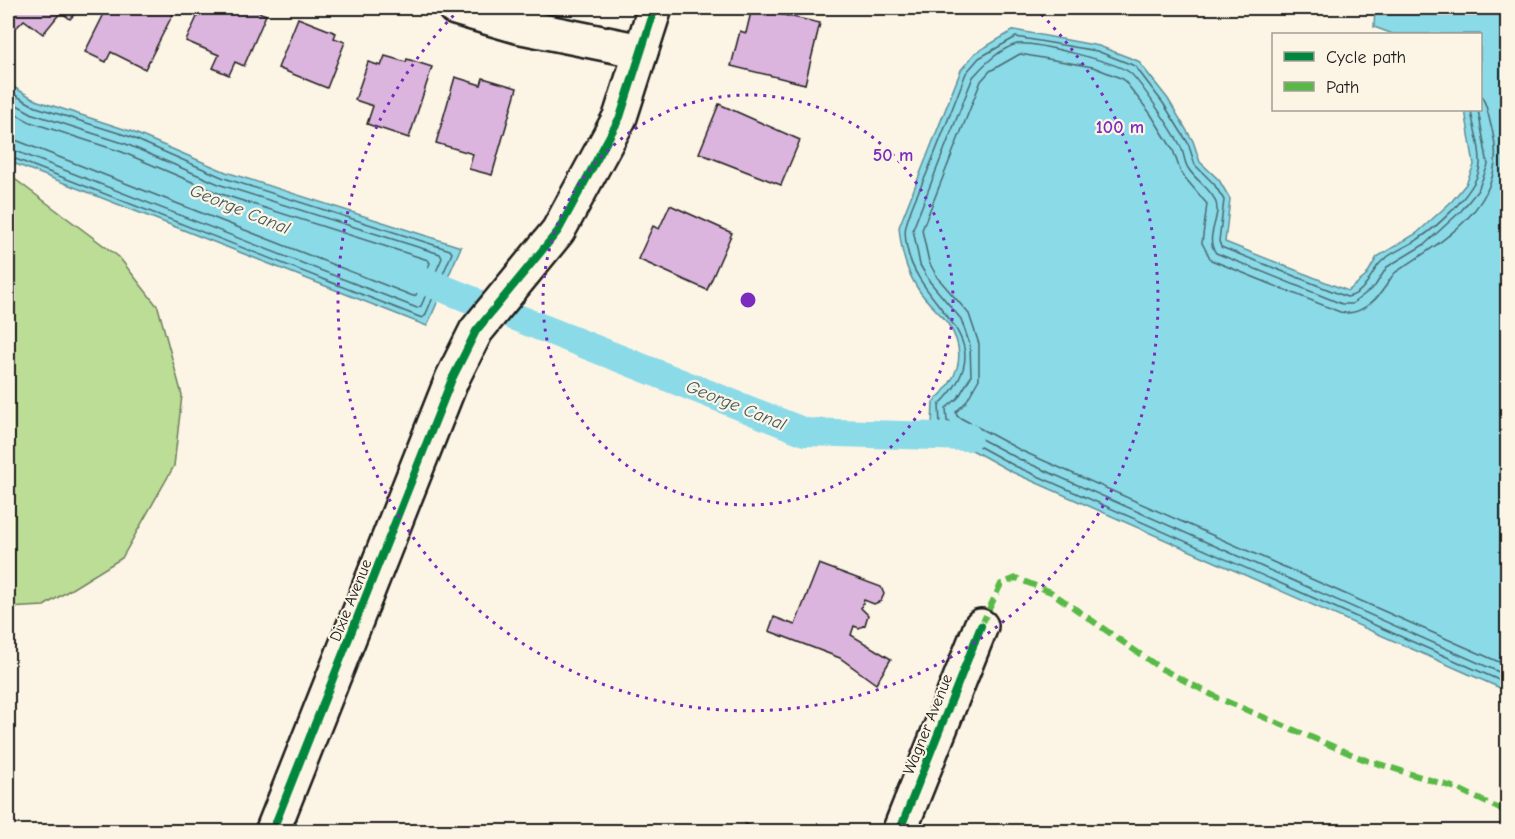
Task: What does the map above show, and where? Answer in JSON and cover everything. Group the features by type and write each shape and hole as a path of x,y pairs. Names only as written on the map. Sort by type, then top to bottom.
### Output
{"street":[{"path":"455,8 517,26 641,51"},
{"name":"Dixie Avenue","path":"272,831 452,379 476,331 558,231 620,117 655,8"},
{"name":"Wagner Avenue","path":"899,831 981,626"}],"green space":[{"path":"8,174 119,257 158,307 182,395 174,466 122,558 44,606 8,608"}],"water":[{"path":"1375,8 1507,8 1507,691 1012,472 932,428 933,402 954,376 959,356 958,346 948,324 918,289 910,274 904,259 899,227 961,70 975,53 1014,30 1099,46 1138,61 1168,99 1193,141 1200,162 1219,180 1230,199 1225,242 1348,291 1366,276 1377,257 1417,233 1452,201 1466,184 1474,165 1465,111 1482,111 1482,33 1390,33 1374,27"},
{"path":"8,84 38,101 130,131 226,172 461,247 427,326 8,161"}],"building":[{"path":"8,8 80,8 70,19 61,12 43,34 24,20 16,28 8,22"},
{"path":"107,8 176,8 145,69 111,52 106,62 85,52"},
{"path":"201,8 215,10 216,8 248,8 266,15 244,66 235,62 229,75 213,68 219,55 186,41"},
{"path":"752,8 820,23 805,84 731,66 740,31 746,33"},
{"path":"298,18 336,33 334,38 345,42 327,88 278,68"},
{"path":"385,56 406,62 407,59 432,67 409,138 367,124 373,106 355,100 368,62 381,66"},
{"path":"455,77 481,85 483,78 517,88 492,175 469,169 473,154 436,143"},
{"path":"719,104 800,140 781,185 699,153"},
{"path":"670,205 732,233 707,290 638,259 653,226 659,229"},
{"path":"819,564 881,587 884,594 881,601 874,604 864,600 861,608 868,615 865,625 859,628 854,626 851,635 891,659 876,684 840,658 769,631 774,617 795,625"},
{"path":"745,824 765,832 742,832"}],"waterway":[{"name":"George Canal","path":"407,274 472,300"},
{"name":"George Canal","path":"515,317 805,432 968,437"}],"marked path":[{"path":"981,626 1001,584 1016,578 1051,592 1160,668 1218,698 1363,759 1456,788 1508,813"}],"cycle path":[{"path":"272,832 452,379 476,331 558,231 620,117 655,8"},
{"path":"899,832 981,626"}]}
